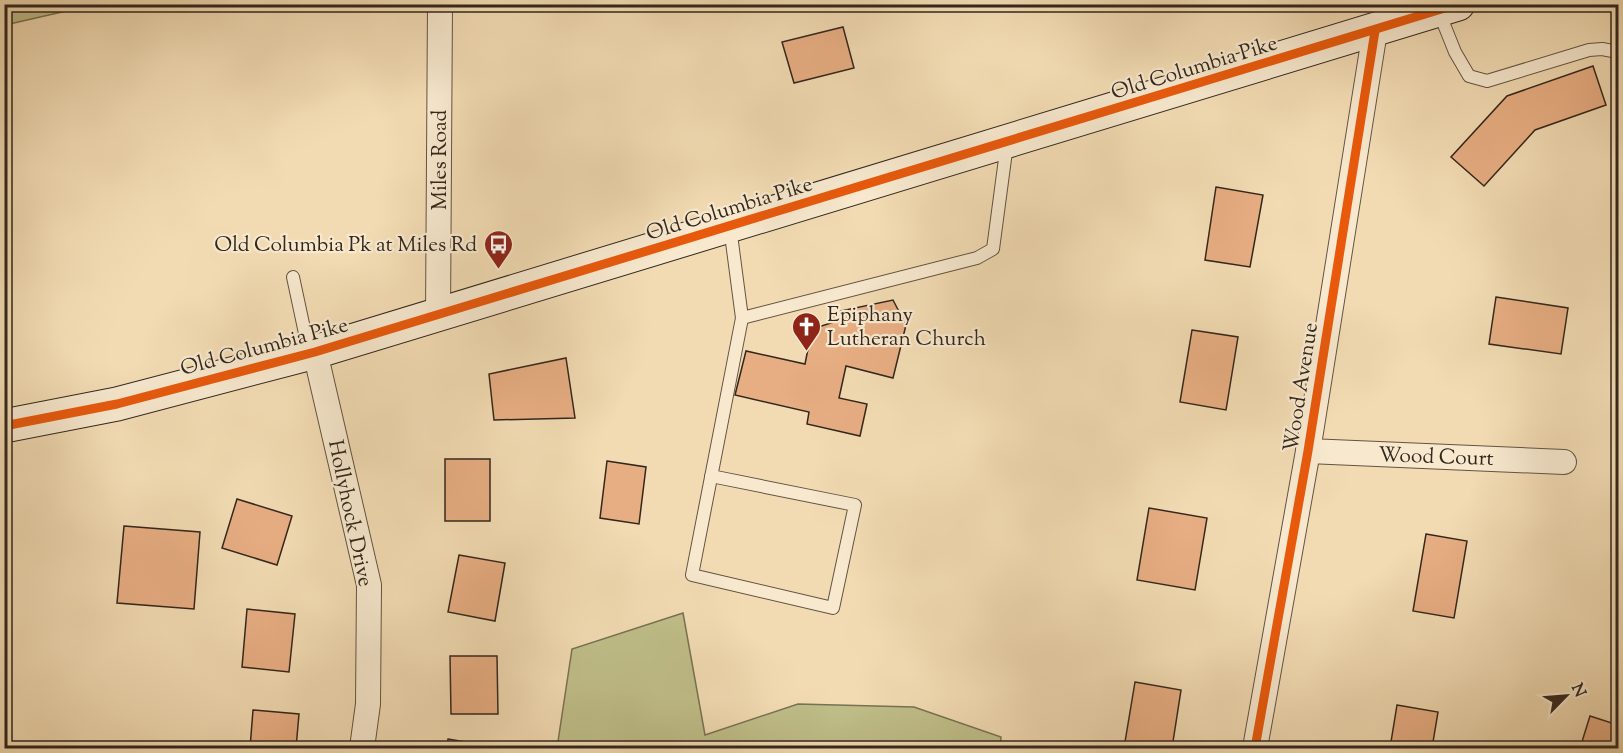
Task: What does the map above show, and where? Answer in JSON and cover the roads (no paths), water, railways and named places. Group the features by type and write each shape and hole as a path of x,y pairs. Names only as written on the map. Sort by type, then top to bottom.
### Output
{"main road":[{"name":"Old Columbia Pike","path":"4,426 117,404 312,353 1448,8"}],"street":[{"name":"Miles Road","path":"438,316 440,4"},
{"name":"Wood Avenue","path":"1255,748 1308,451 1375,31"},
{"name":"Hollyhock Drive","path":"312,353 369,585 368,704 362,748"},
{"name":"Wood Court","path":"1308,451 1564,462"}],"lane":[{"path":"1448,8 1455,52 1469,76 1488,81 1589,50 1602,49 1618,52"},
{"path":"741,318 977,258 993,249 1007,142"},
{"path":"711,476 855,505 833,608 692,575 741,318 730,227"},
{"path":"293,277 312,353"}],"place":[{"name":"Old Columbia Pk at Miles Rd","path":"498,270"},
{"name":"Epiphany Lutheran Church","path":"806,352"}]}
